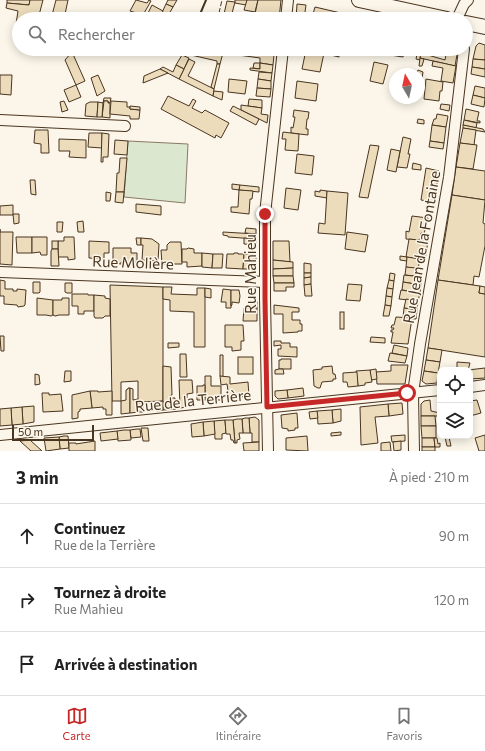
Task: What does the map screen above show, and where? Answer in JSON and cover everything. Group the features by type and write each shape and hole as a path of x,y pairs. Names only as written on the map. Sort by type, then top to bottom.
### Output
{"main road":[{"path":"359,0 415,12"},
{"path":"473,26 485,27"}],"street":[{"path":"287,12 288,0"},
{"path":"464,12 464,4 468,0"},
{"name":"Rue Mahieu","path":"268,451 264,282 265,214 282,56"},
{"name":"Rue Jean de la Fontaine","path":"414,451 413,393 449,177 463,56"},
{"path":"0,120 125,126"},
{"name":"Rue Molière","path":"0,272 264,282"},
{"path":"473,387 485,386"},
{"name":"Rue de la Terrière","path":"0,435 437,390"}],"green space":[{"path":"128,141 188,144 185,203 124,197"}],"building":[{"path":"7,0 30,0 29,5 7,3"},
{"path":"30,0 43,0 40,12 18,12 6,8 7,3 29,5"},
{"path":"56,0 68,0 65,12 53,12"},
{"path":"136,0 147,3 149,0 151,1 145,12 130,11"},
{"path":"168,0 177,0 173,7 166,4"},
{"path":"235,0 247,0 246,5 235,3"},
{"path":"247,0 258,0 255,12 244,10"},
{"path":"258,0 281,0 280,12 255,12"},
{"path":"227,1 235,2 232,12 224,12"},
{"path":"166,4 173,7 170,12 162,12"},
{"path":"297,4 306,5 305,12 296,12"},
{"path":"152,5 163,11 162,12 148,12"},
{"path":"315,7 336,12 314,12"},
{"path":"479,43 485,45 485,60 473,59 476,46"},
{"path":"68,56 74,56 85,81 76,85 65,60"},
{"path":"181,56 189,58 184,69 176,65"},
{"path":"195,56 222,56 220,64 217,64 217,61"},
{"path":"245,56 274,56 273,65 260,63 260,58"},
{"path":"305,56 323,56 320,72 302,69"},
{"path":"417,56 421,56 420,60 416,59"},
{"path":"420,56 431,56 445,60 446,56 457,56 455,66 420,58"},
{"path":"420,58 424,59 422,66 419,66"},
{"path":"189,59 195,62 188,76 214,89 213,96 179,79"},
{"path":"473,59 485,60 485,69 472,67"},
{"path":"433,61 456,66 453,83 441,81 443,68 432,66"},
{"path":"374,62 388,65 383,84 370,81"},
{"path":"254,63 260,63 260,69 253,68"},
{"path":"260,63 273,65 272,73 250,70 250,68 260,69"},
{"path":"217,64 220,64 214,89 211,87"},
{"path":"176,65 184,69 179,79 160,69 163,67 173,72"},
{"path":"472,67 485,69 485,77 471,74"},
{"path":"160,69 168,73 143,83 144,76"},
{"path":"259,72 272,73 271,81 258,79"},
{"path":"0,75 12,75 11,95 0,94"},
{"path":"98,75 105,91 97,96 91,78"},
{"path":"229,79 247,81 245,94 228,92"},
{"path":"258,79 271,81 271,89 257,88"},
{"path":"426,79 443,82 439,101 425,99"},
{"path":"297,81 318,84 316,101 295,98"},
{"path":"76,85 81,97 69,102 64,90"},
{"path":"475,86 485,88 485,98 473,95"},
{"path":"257,88 271,89 270,97 256,96"},
{"path":"214,91 223,92 222,100 213,96"},
{"path":"473,95 485,98 484,107 471,104"},
{"path":"168,96 189,106 193,99 196,101 192,108 202,113 205,110 229,123 221,138 216,135 215,138 161,109"},
{"path":"104,98 111,98 110,103 108,103 108,101 104,101 103,103"},
{"path":"249,99 262,100 262,108 248,106"},
{"path":"64,101 68,110 62,112 60,102"},
{"path":"104,101 108,101 108,103 110,103 110,118 102,117"},
{"path":"111,101 127,102 127,107 130,107 130,109 140,110 139,119 130,119 130,116 110,114"},
{"path":"90,102 98,102 97,117 85,116 86,104"},
{"path":"98,102 103,103 102,117 97,117"},
{"path":"441,104 450,105 449,111 440,109"},
{"path":"241,105 262,108 261,114 268,115 267,123 241,110"},
{"path":"130,106 140,107 140,110 130,109"},
{"path":"233,106 259,119 256,125 230,111"},
{"path":"466,109 479,112 477,121 480,121 480,123 464,120"},
{"path":"294,110 309,112 306,129 308,129 308,135 291,133 291,127 293,128 295,117 293,117"},
{"path":"437,114 448,116 446,127 432,125"},
{"path":"418,119 424,120 424,124 417,123"},
{"path":"464,120 477,123 476,128 463,125"},
{"path":"432,125 446,127 444,143 430,141"},
{"path":"463,125 483,129 485,132 463,128"},
{"path":"463,128 476,130 474,145 460,143"},
{"path":"35,130 48,130 49,153 41,153 41,144 34,143"},
{"path":"283,132 299,134 298,151 285,150 286,139 282,139"},
{"path":"89,133 102,133 102,148 88,147"},
{"path":"102,133 109,134 108,157 103,157 103,162 101,162"},
{"path":"403,137 411,139 407,168 397,167"},
{"path":"59,139 86,140 86,158 69,157 70,151 59,151"},
{"path":"115,140 128,141 127,155 114,154"},
{"path":"430,141 444,143 443,149 429,147"},
{"path":"460,143 477,145 473,169 456,167"},
{"path":"370,145 379,146 368,198 359,197"},
{"path":"391,149 400,151 396,172 387,170"},
{"path":"297,154 314,156 312,175 295,173"},
{"path":"120,158 127,158 124,192 116,192 117,173 119,173"},
{"path":"413,163 421,165 421,170 412,169"},
{"path":"456,167 485,171 485,200 452,195"},
{"path":"426,168 439,171 434,202 421,200"},
{"path":"30,180 35,180 36,195 31,194"},
{"path":"232,184 240,185 239,190 232,189"},
{"path":"240,185 259,187 259,192 239,190"},
{"path":"286,188 301,190 298,210 284,208"},
{"path":"239,190 253,191 252,199 250,199 249,214 231,212 231,207 238,207"},
{"path":"320,190 327,191 327,198 315,196 315,191 320,192"},
{"path":"327,191 348,193 345,235 318,233 319,223 325,224"},
{"path":"106,192 111,193 110,201 106,201"},
{"path":"116,192 124,192 123,203 115,202"},
{"path":"452,195 485,200 483,223 485,224 485,246 479,277 474,276 473,285 438,280"},
{"path":"136,204 161,206 161,215 136,212"},
{"path":"13,205 13,215 0,215 0,206"},
{"path":"13,214 19,214 19,223 14,224"},
{"path":"412,216 428,218 424,234 421,233 420,240 406,239 406,231 409,232"},
{"path":"83,221 84,232 78,232 77,222"},
{"path":"57,222 63,222 62,232 57,232"},
{"path":"246,228 256,229 256,234 245,233"},
{"path":"0,232 13,232 12,265 0,264"},
{"path":"223,232 256,234 256,239 228,237 223,235"},
{"path":"347,232 368,235 365,252 345,249"},
{"path":"16,237 32,237 32,253 17,253"},
{"path":"32,237 47,237 47,255 41,255 40,252 32,253"},
{"path":"64,237 74,237 75,259 68,260 68,257 58,257 58,241 64,241"},
{"path":"136,238 141,238 141,245 137,245"},
{"path":"141,238 152,239 159,244 158,261 142,260 143,245 141,245"},
{"path":"244,238 256,239 256,245 244,244"},
{"path":"409,239 428,241 425,260 406,257"},
{"path":"52,241 58,241 58,249 52,249"},
{"path":"89,241 109,242 109,253 104,253 104,259 89,258"},
{"path":"273,241 289,241 290,262 273,260"},
{"path":"170,242 181,242 182,264 162,264 161,250 167,250 167,245"},
{"path":"113,248 131,248 131,253 137,253 137,262 121,262 121,264 113,263"},
{"path":"52,249 58,249 59,266 51,266"},
{"path":"182,249 194,249 194,253 202,253 202,266 187,267 187,262 182,262"},
{"path":"202,253 213,254 212,268 202,267"},
{"path":"213,254 223,254 222,268 212,268"},
{"path":"227,254 244,254 243,269 226,268"},
{"path":"244,254 256,255 256,269 243,269"},
{"path":"400,256 407,257 407,261 400,260"},
{"path":"407,257 420,259 418,269 406,267"},
{"path":"273,260 293,262 293,268 273,269"},
{"path":"304,263 311,264 311,273 304,273"},
{"path":"406,267 416,268 415,276 405,275"},
{"path":"293,268 293,276 273,276 273,269"},
{"path":"304,273 311,273 311,277 304,278"},
{"path":"390,273 395,274 394,281 389,280"},
{"path":"404,275 422,277 421,285 403,282"},
{"path":"273,276 293,276 294,283 274,283"},
{"path":"311,277 311,284 304,285 304,278"},
{"path":"0,280 5,281 5,289 13,289 13,291 17,291 17,289 26,290 24,306 18,307 17,305 4,304 4,296 0,296"},
{"path":"389,280 394,281 393,289 387,288"},
{"path":"438,280 480,286 479,293 485,294 485,357 428,348"},
{"path":"33,282 40,282 39,293 33,293"},
{"path":"403,282 421,285 420,293 402,290"},
{"path":"65,283 72,283 72,293 65,292"},
{"path":"274,283 294,283 294,287 286,287 286,291 274,291"},
{"path":"311,284 312,296 305,296 304,285"},
{"path":"348,284 362,285 360,301 346,300"},
{"path":"110,285 163,287 163,401 138,402 138,381 121,382 121,401 112,401"},
{"path":"480,286 485,287 485,294 479,293"},
{"path":"163,287 172,287 171,294 197,295 197,288 205,288 205,347 194,347 194,312 170,311 170,300 163,299"},
{"path":"205,288 211,289 211,298 205,297"},
{"path":"387,288 393,289 392,297 386,296"},
{"path":"223,289 231,290 231,308 226,308 226,302 221,302"},
{"path":"231,290 239,290 240,296 239,303 232,302 231,306"},
{"path":"401,290 420,293 418,301 399,299"},
{"path":"72,294 94,295 94,311 84,311 84,314 78,314 78,306 72,306"},
{"path":"94,295 105,296 105,298 110,299 110,316 95,318"},
{"path":"386,296 392,297 391,306 385,305"},
{"path":"37,298 53,300 53,315 37,315"},
{"path":"62,298 69,298 69,315 55,316 53,315 53,300 62,300"},
{"path":"406,299 418,301 417,310 404,308"},
{"path":"248,302 257,302 257,308 248,308"},
{"path":"274,305 299,308 299,312 292,312 292,320 300,320 300,324 302,324 302,331 283,333 283,314 274,314"},
{"path":"385,305 391,306 389,316 383,316"},
{"path":"244,308 257,308 257,321 243,321"},
{"path":"404,308 417,310 416,319 403,318"},
{"path":"340,312 344,312 344,329 340,329"},
{"path":"396,317 412,318 408,344 391,343 393,332 391,332 391,330 394,328 391,328 392,325 394,325"},
{"path":"225,325 243,325 244,341 241,341 241,350 232,351 232,347 225,347"},
{"path":"0,336 4,336 4,351 1,351"},
{"path":"371,337 385,338 385,343 370,342"},
{"path":"274,341 290,343 290,347 297,347 297,357 278,356 278,349 281,349 281,345 274,346"},
{"path":"168,343 179,343 179,347 168,348"},
{"path":"394,345 408,348 407,356 392,353"},
{"path":"428,348 442,350 440,362 426,360"},
{"path":"390,353 407,356 405,363 388,361"},
{"path":"180,354 186,354 187,377 180,377"},
{"path":"220,355 223,355 223,377 220,376"},
{"path":"238,357 253,357 253,374 238,374"},
{"path":"291,359 291,369 279,369 279,360"},
{"path":"426,360 440,362 439,367 437,367 437,373 424,371"},
{"path":"457,362 470,363 469,367 457,367"},
{"path":"391,365 408,365 405,384 377,384 376,372 391,371"},
{"path":"163,366 171,367 171,398 175,398 176,409 163,410"},
{"path":"332,366 333,374 335,374 336,379 333,379 333,381 322,382 320,388 314,386 313,370"},
{"path":"485,368 485,378 473,379 473,369"},
{"path":"283,369 284,374 275,374 275,370"},
{"path":"376,369 377,379 371,380 370,370"},
{"path":"370,370 372,382 358,386 356,371"},
{"path":"65,371 71,371 71,381 64,382"},
{"path":"424,371 437,373 437,383 426,384 422,381"},
{"path":"357,372 358,386 348,387 347,382 343,382 343,373"},
{"path":"35,374 39,375 40,384 35,385"},
{"path":"205,376 211,376 211,386 221,386 221,400 205,400"},
{"path":"220,376 230,377 230,384 248,382 249,396 229,398 227,384 221,385"},
{"path":"179,380 192,380 193,393 187,394 187,407 180,408"},
{"path":"205,385 205,400 197,400 197,386"},
{"path":"130,388 130,413 121,414 121,401 126,400 126,390"},
{"path":"130,388 133,389 133,400 138,399 139,412 130,413"},
{"path":"303,388 304,396 288,398 287,390"},
{"path":"287,390 288,398 278,399 275,396 275,391"},
{"path":"90,391 112,391 112,415 106,415 106,409 103,409 103,407 92,408"},
{"path":"90,391 92,408 80,409 78,412 78,418 72,419 72,395"},
{"path":"42,393 49,393 49,395 61,394 63,411 43,412"},
{"path":"430,400 431,411 437,412 437,416 421,416 421,404 424,401"},
{"path":"477,400 481,413 473,415 473,401"},
{"path":"163,401 163,410 157,411 156,402"},
{"path":"138,403 143,403 143,412 139,412"},
{"path":"402,403 403,414 389,416 388,404"},
{"path":"388,404 389,416 375,417 378,443 361,445 360,407"},
{"path":"34,406 34,422 23,424 22,407"},
{"path":"22,407 23,424 12,425 11,408"},
{"path":"11,408 12,425 0,426 0,409"},
{"path":"341,409 341,421 333,423 332,410"},
{"path":"332,410 333,423 318,424 317,411"},
{"path":"317,411 318,418 310,419 309,412"},
{"path":"297,413 298,428 288,431 288,429 282,428 281,415"},
{"path":"421,416 435,416 436,426 421,426"},
{"path":"255,417 259,420 259,442 252,442 252,433 250,433 249,418"},
{"path":"249,418 250,433 243,433 242,419"},
{"path":"242,419 243,433 239,433 240,439 237,440 237,443 235,443 233,420"},
{"path":"225,420 226,433 222,434 222,439 215,439 214,421"},
{"path":"225,420 233,420 235,443 231,440 230,434 226,434"},
{"path":"214,421 215,434 204,436 203,422"},
{"path":"203,422 204,436 192,437 191,424"},
{"path":"421,426 436,426 436,438 422,438"},
{"path":"141,428 148,428 149,441 143,441"},
{"path":"140,429 141,437 131,438 130,430"},
{"path":"130,430 131,440 118,441 117,431"},
{"path":"117,431 118,439 101,441 100,433"},
{"path":"341,432 341,435 331,436 331,433"},
{"path":"405,435 405,441 392,442 391,436"},
{"path":"485,435 485,451 479,451 475,438"},
{"path":"68,436 69,448 60,449 59,437"},
{"path":"307,436 308,451 286,450 286,438"},
{"path":"59,437 60,449 46,451 44,438"},
{"path":"422,438 434,438 435,447 422,447"},
{"path":"434,438 437,438 438,444 440,443 440,447 435,447"},
{"path":"445,439 449,439 451,446 447,446"},
{"path":"30,440 42,451 31,451 20,441"},
{"path":"95,441 95,451 69,451 69,443 76,444"},
{"path":"401,441 401,450 394,451 393,442"},
{"path":"259,442 259,451 244,451 243,443"},
{"path":"390,442 391,451 381,451 381,443"},
{"path":"422,447 435,447 435,451 422,451"}],"fence":[{"path":"219,12 222,0"}],"wall":[{"path":"201,12 206,0"}],"route":[{"path":"265,214 267,407 407,393"}]}
